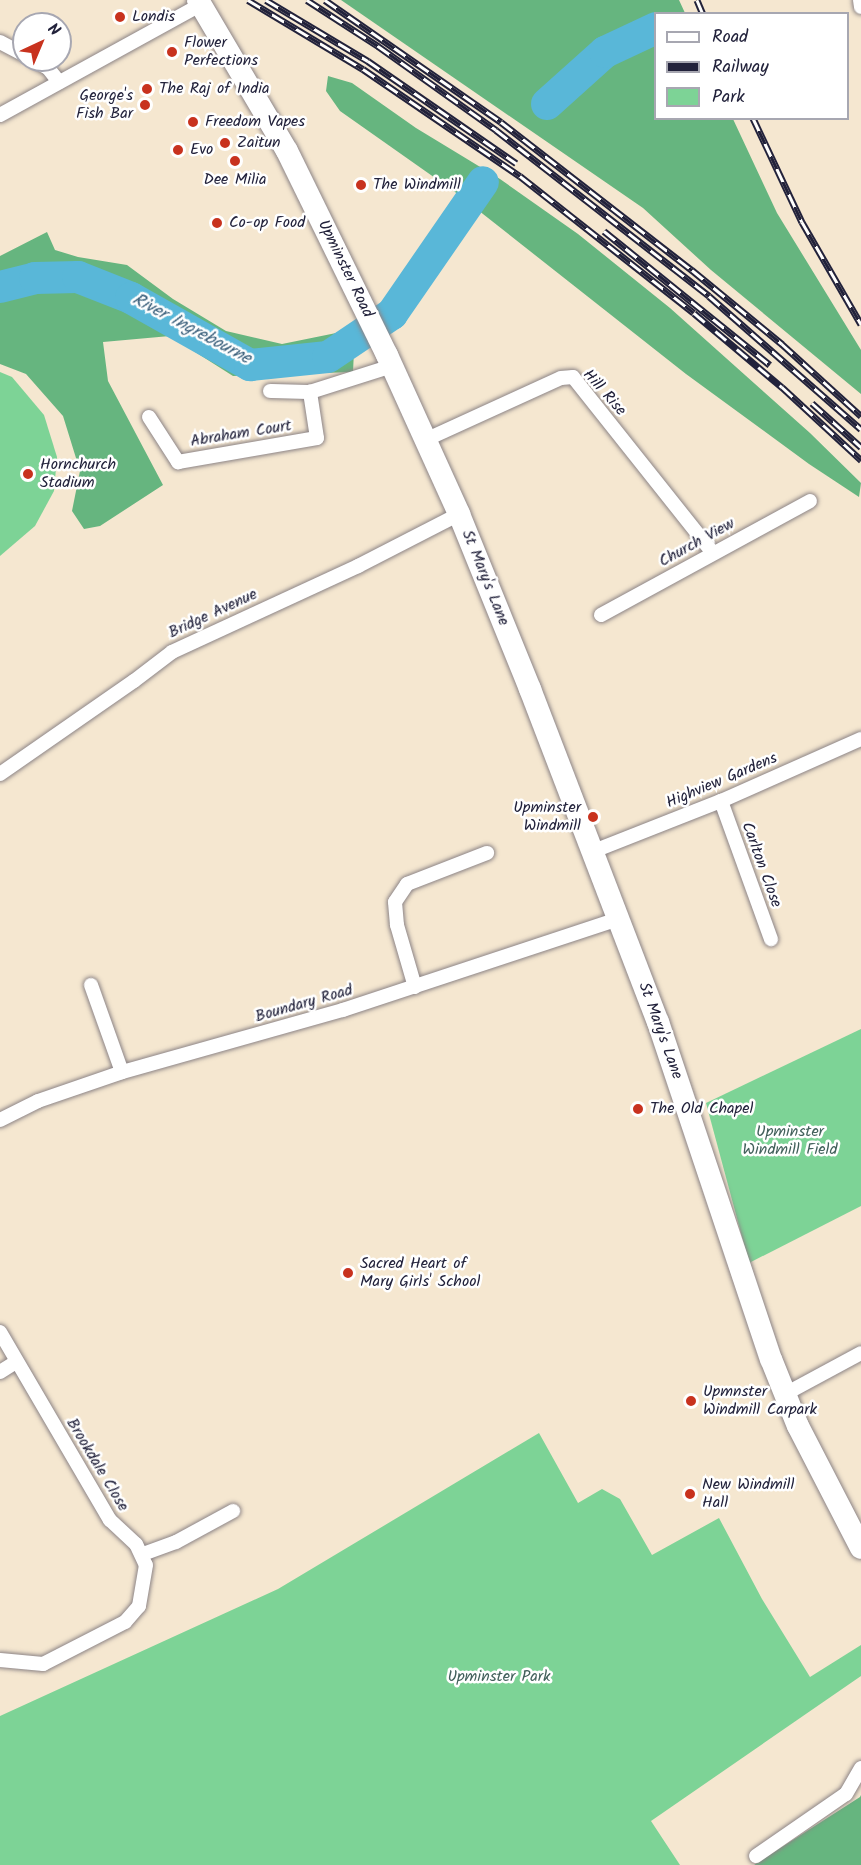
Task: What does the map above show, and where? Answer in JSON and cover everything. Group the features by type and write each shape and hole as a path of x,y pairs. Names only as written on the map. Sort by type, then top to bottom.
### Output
{"main road":[{"name":"Upminster Road","path":"199,2 287,151 380,339 459,514"},
{"name":"St Mary's Lane","path":"459,514 594,851 676,1071 759,1326 785,1394 798,1426 861,1548"}],"street":[{"path":"860,0 861,7"},
{"path":"0,115 199,2"},
{"path":"51,72 58,82"},
{"name":"Abraham Court","path":"270,391 310,392 392,366"},
{"name":"Hill Rise","path":"425,440 561,378 573,377 713,553"},
{"name":"Abraham Court","path":"149,417 178,462 316,438 310,392"},
{"name":"Church View","path":"601,615 810,501"},
{"name":"Bridge Avenue","path":"0,774 134,681 171,652 358,566 459,514"},
{"name":"Highview Gardens","path":"594,851 721,801 861,738"},
{"name":"Carlton Close","path":"721,801 771,939"},
{"path":"415,987 397,925 395,902 407,884 487,853"},
{"name":"Boundary Road","path":"0,1120 38,1101 122,1072 344,1010 618,919"},
{"path":"91,986 122,1072"},
{"name":"Brookdale Close","path":"0,1332 110,1520 136,1544 143,1554"},
{"path":"785,1394 861,1353"},
{"path":"0,1372 16,1362"},
{"path":"0,1660 43,1664 125,1622 139,1606 146,1565 143,1554 176,1542 232,1511"},
{"path":"756,1856 846,1794 861,1768"}],"green space":[{"path":"341,0 679,0 685,12 654,12 654,120 733,120 777,213 861,350 861,394 711,270 643,208"},
{"path":"328,76 352,83 416,128 500,179 578,234 670,308 810,433 861,483 859,497 809,464 686,374 455,192 340,111 326,91"},
{"path":"47,232 55,250 78,257 127,265 173,299 226,331 282,344 341,332 354,351 353,372 233,376 170,336 103,342 108,381 163,485 100,526 84,529 72,511 80,471 63,416 26,374 0,364 0,256"},
{"name":"Hornchurch Stadium","path":"0,372 12,377 44,415 57,457 54,491 35,526 0,556"},
{"name":"Upminster Windmill Field","path":"861,1029 861,1206 749,1263 706,1103"},
{"name":"Upminster Park","path":"539,1433 578,1503 602,1489 620,1499 652,1555 719,1518 762,1599 810,1677 861,1645 861,1676 651,1821 680,1865 0,1865 0,1716 278,1589"},
{"path":"861,1795 861,1865 754,1865 860,1797"}],"waterway":[{"name":"River Ingrebourne","path":"547,104 605,52 654,29"},
{"name":"River Ingrebourne","path":"0,287 35,278 78,277 131,298 250,365 328,357 392,314 483,182"}],"railway":[{"path":"248,0 363,69 520,176 694,313 782,387 861,460"},
{"path":"266,0 368,61 516,163"},
{"path":"307,0 378,46 496,130 709,296 861,429"},
{"path":"325,0 501,122 692,270 782,344 861,416"},
{"path":"697,0 702,12"},
{"path":"754,120 802,222 861,324"},
{"path":"604,231 770,365"},
{"path":"812,403 861,447"}],"place":[{"name":"Londis","path":"120,17"},
{"name":"Flower Perfections","path":"172,52"},
{"name":"The Raj of India","path":"147,89"},
{"name":"George's Fish Bar","path":"145,105"},
{"name":"Freedom Vapes","path":"193,122"},
{"name":"Zaitun","path":"225,143"},
{"name":"Evo","path":"178,150"},
{"name":"Dee Milia","path":"235,161"},
{"name":"The Windmill","path":"361,185"},
{"name":"Co-op Food","path":"217,223"},
{"name":"Hornchurch Stadium","path":"28,474"},
{"name":"Upminster Windmill","path":"593,817"},
{"name":"The Old Chapel","path":"638,1109"},
{"name":"Sacred Heart of Mary Girls' School","path":"348,1273"},
{"name":"Upmnster Windmill Carpark","path":"691,1401"},
{"name":"New Windmill Hall","path":"690,1494"}]}
